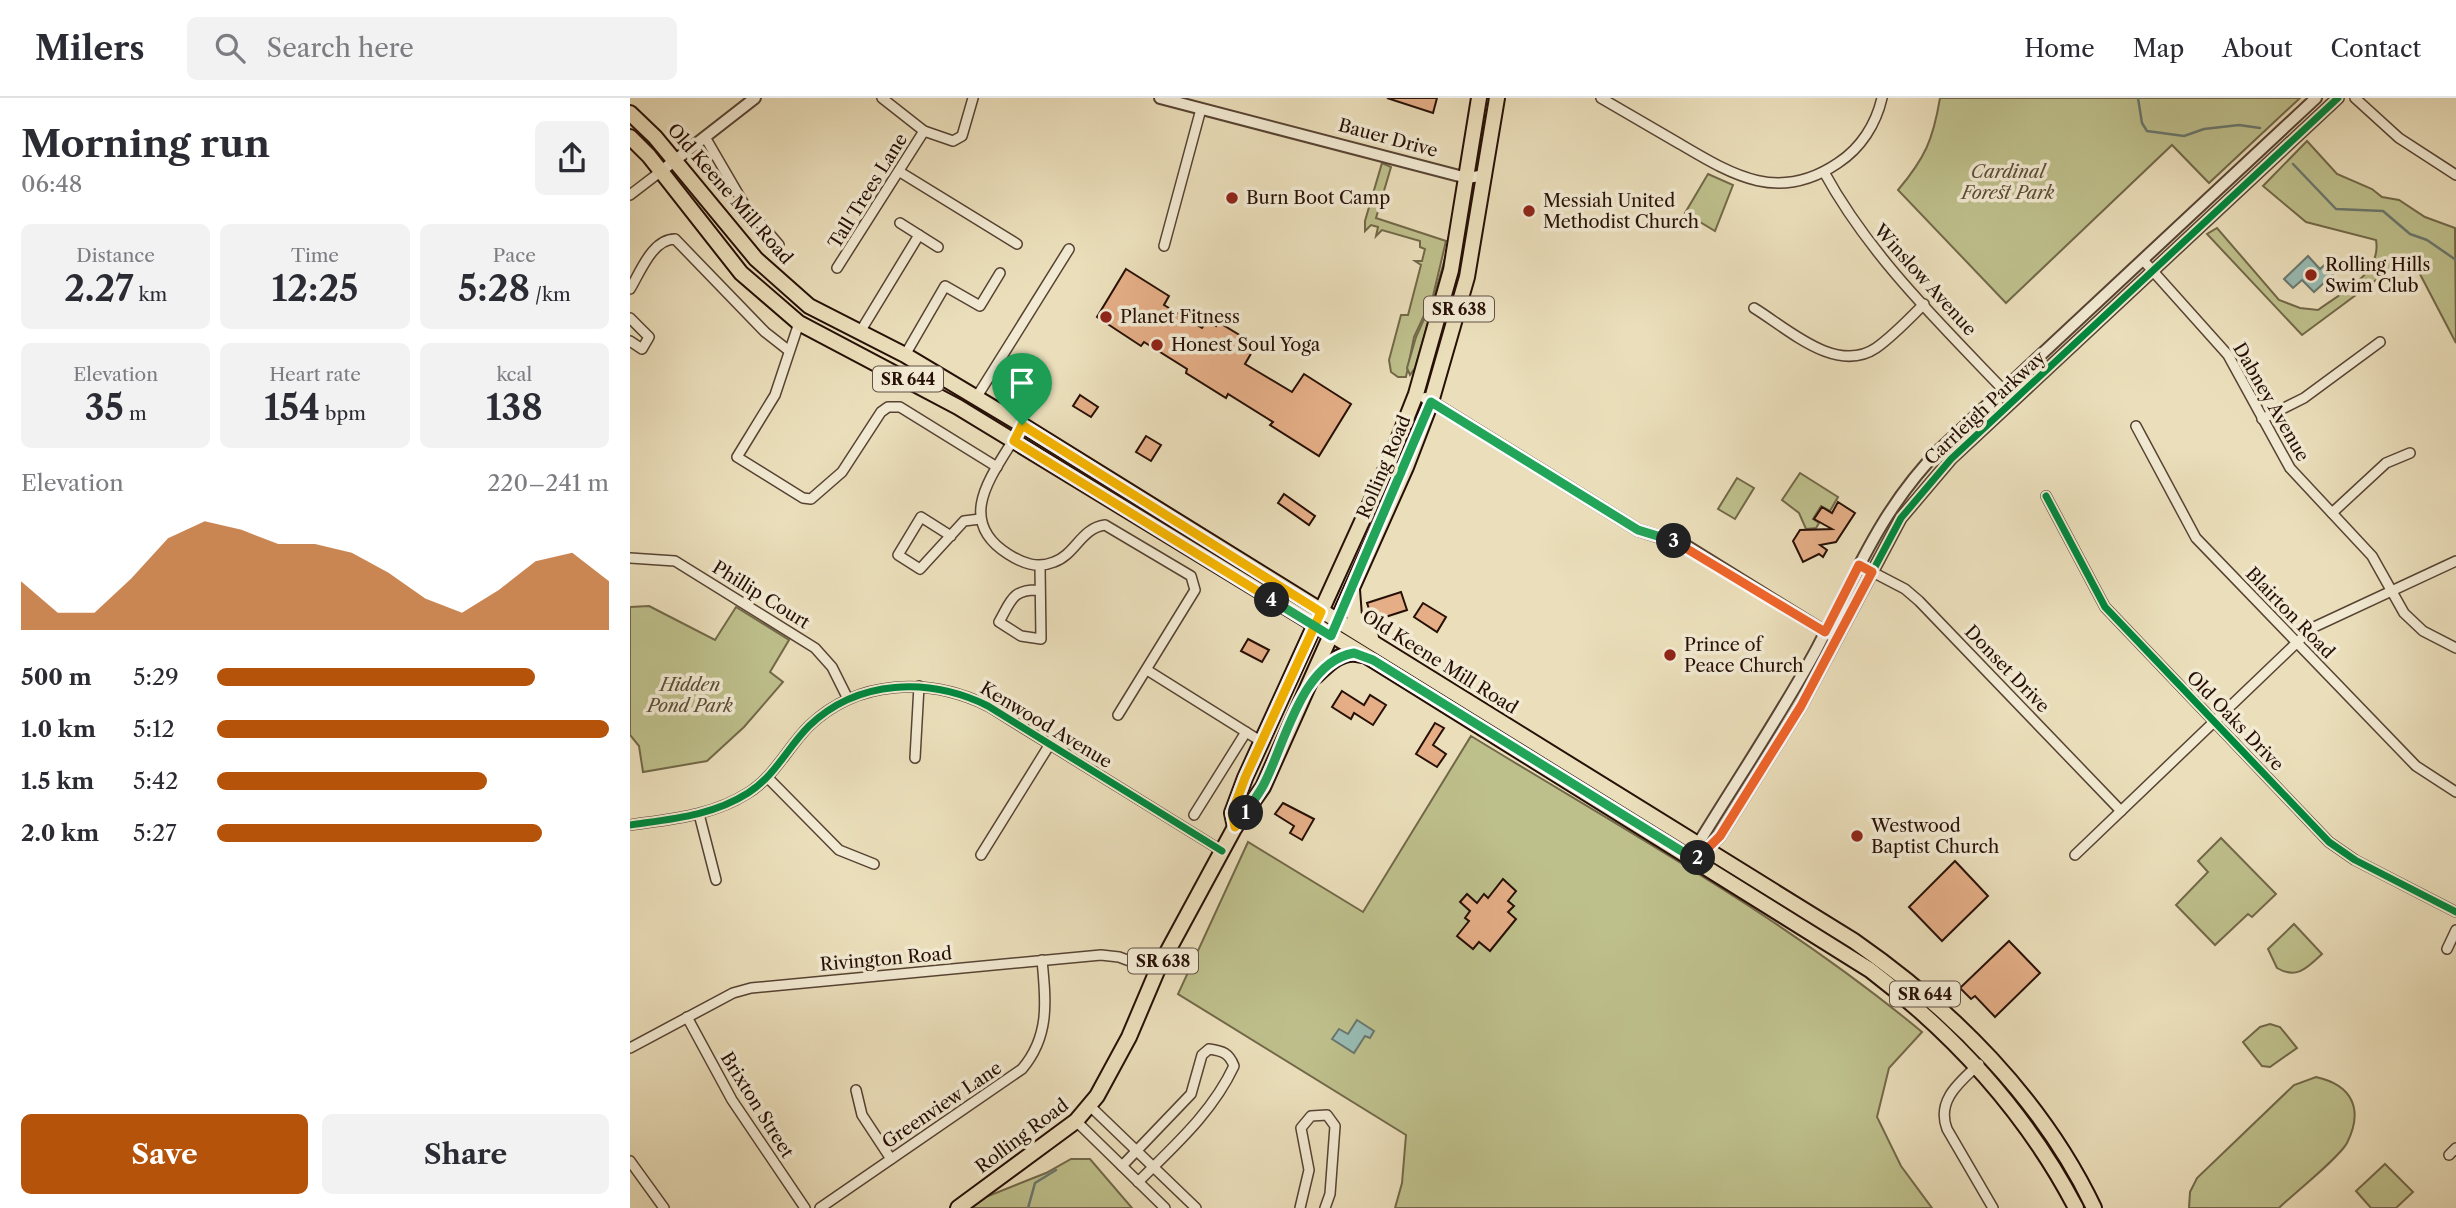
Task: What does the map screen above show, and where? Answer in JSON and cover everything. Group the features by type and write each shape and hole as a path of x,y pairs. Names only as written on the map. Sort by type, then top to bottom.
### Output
{"main road":[{"name":"Rolling Road","path":"1235,827 1232,813 1416,394 1451,270 1479,98"},
{"name":"Rolling Road","path":"958,1208 1076,1121 1090,1106 1111,1073 1157,971 1235,827 1263,787 1406,467 1431,402 1467,277 1497,98"},
{"name":"Old Keene Mill Road","path":"630,113 675,160 768,271 809,306 905,355 1336,620 1379,655 1870,970 1914,1003 1983,1060 2076,1208"},
{"name":"Old Keene Mill Road","path":"630,137 741,272 799,323 894,371 1014,441 1331,636 1379,655 1704,847 1865,948 1918,988 2052,1137 2094,1208"},
{"path":"1352,585 1352,604 1356,619 1379,655"},
{"path":"1308,685 1329,663 1348,654 1379,655"}],"street":[{"path":"630,195 755,98"},
{"path":"882,98 924,131 953,141 962,136 973,98"},
{"name":"Bauer Drive","path":"1160,98 1177,100 1201,109 1467,177 1486,175"},
{"path":"1601,98 1725,170 1749,180 1791,182 1824,172 1860,144 1875,119 1882,98"},
{"name":"Carrleigh Parkway","path":"1696,860 1825,632 1880,524 1907,485 2004,390 2316,98"},
{"name":"Carrleigh Parkway","path":"1704,847 1801,706 1893,532 1918,495 2014,401 2338,98"},
{"path":"2355,98 2406,144 2456,175"},
{"path":"1164,246 1201,109"},
{"name":"Tall Trees Lane","path":"837,268 900,173 924,131"},
{"path":"705,137 744,204 779,245"},
{"name":"Winslow Avenue","path":"1824,172 1859,231 2014,401"},
{"path":"900,173 1017,244"},
{"path":"900,223 938,247"},
{"path":"860,332 919,235"},
{"path":"630,289 657,245 667,239 674,239 765,332 788,350"},
{"path":"976,398 1069,248"},
{"name":"Dabney Avenue","path":"2143,260 2228,355 2290,468 2372,555 2391,591 2412,622 2456,648"},
{"path":"905,355 945,286 980,306 1000,273"},
{"path":"1754,308 1826,352 1849,357 1874,349 1924,304"},
{"path":"630,318 649,337 642,349 630,341"},
{"path":"799,323 775,396 737,457 803,498 811,499 842,472 881,412 891,406 900,407 997,467"},
{"path":"2263,419 2304,398 2381,342"},
{"path":"1416,394 1638,530 1685,545 1838,639"},
{"path":"1022,425 983,497 980,519 985,534 994,544 1024,562 1040,566 1058,560 1091,528 1105,525 1191,576 1195,590 1118,715"},
{"name":"Blairton Road","path":"2136,426 2196,538 2416,766 2456,792"},
{"path":"2332,513 2386,463 2410,453"},
{"name":"Old Oaks Drive","path":"2046,496 2105,607 2339,850 2456,912"},
{"path":"951,536 921,517 898,555 920,569 951,536 964,522 980,519"},
{"name":"Phillip Court","path":"630,558 675,561 816,648 832,667 848,699"},
{"path":"2075,855 2319,622 2456,561"},
{"name":"Donset Drive","path":"1859,565 1919,601 2121,811"},
{"path":"1039,590 1023,589 1015,594 999,622 1021,636 1041,639 1040,566"},
{"path":"1147,670 1262,742"},
{"path":"915,758 919,686"},
{"name":"Kenwood Avenue","path":"630,825 699,814 734,802 768,778 808,727 848,699 884,688 919,686 942,688 972,698 1222,851"},
{"path":"1194,815 1246,732"},
{"path":"981,855 1050,744"},
{"path":"768,778 839,850 874,864"},
{"path":"699,814 716,880"},
{"path":"2447,949 2456,930"},
{"name":"Rivington Road","path":"630,1048 687,1017 751,988 1110,956 1157,971"},
{"name":"Greenview Lane","path":"820,1208 1011,1078 1031,1059 1041,1040 1045,1020 1042,960"},
{"name":"Brixton Street","path":"687,1017 732,1100 805,1208"},
{"path":"1122,1167 1191,1094 1202,1055 1209,1049 1222,1051 1230,1058 1234,1066 1221,1093 1204,1115 1138,1182"},
{"path":"1983,1060 1953,1089 1946,1100 1943,1115 1947,1129 1993,1208"},
{"path":"856,1090 862,1115 891,1159"},
{"path":"1090,1106 1196,1208"},
{"path":"1300,1208 1309,1170 1301,1128 1311,1116 1327,1115 1335,1126 1329,1194 1325,1208"},
{"path":"1076,1121 1165,1208"},
{"path":"630,1161 664,1208"}],"green space":[{"name":"Cardinal Forest Park","path":"1940,98 2300,98 2209,183 2172,145 2006,303 1898,190 1926,148"},
{"path":"2307,141 2337,174 2372,189 2382,197 2399,200 2425,217 2455,228 2456,343 2410,255 2302,335 2207,234 2217,228 2279,300 2300,308 2318,310 2358,281 2373,263 2376,240 2306,222 2263,186"},
{"path":"1382,163 1391,167 1376,218 1446,241 1433,296 1414,337 1406,377 1398,377 1391,372 1389,360 1401,315 1408,315 1421,265 1415,261 1422,261 1425,249 1420,247 1420,241 1382,230 1376,236 1378,227 1371,225 1365,231 1365,221"},
{"path":"1708,174 1733,185 1715,231 1685,213"},
{"path":"1449,244 1415,368 1410,375 1407,368 1416,337 1434,297"},
{"path":"1800,473 1838,497 1830,511 1821,506 1813,519 1819,523 1816,528 1806,529 1799,513 1782,500"},
{"path":"1737,478 1754,488 1735,519 1718,509"},
{"name":"Hidden Pond Park","path":"649,606 715,640 736,607 789,640 770,672 783,682 744,727 707,761 643,772 639,746 630,735 630,607"},
{"path":"1471,736 1759,913 1815,950 1922,1032 1889,1068 1877,1117 1901,1166 1932,1208 1395,1208 1402,1183 1406,1135 1178,994 1248,842 1363,912"},
{"path":"2221,838 2276,894 2252,917 2248,914 2215,945 2176,905 2208,872 2198,861"},
{"path":"2294,924 2322,954 2302,970 2290,973 2277,968 2268,949"},
{"path":"2270,1024 2280,1027 2297,1048 2270,1067 2262,1066 2243,1042 2260,1027"},
{"path":"2316,1077 2346,1092 2354,1109 2352,1131 2347,1143 2335,1158 2279,1208 2189,1208 2190,1192 2197,1178 2294,1085"},
{"path":"1071,1159 1090,1159 1132,1208 969,1208 978,1200 1046,1173"},
{"path":"2385,1164 2413,1192 2396,1208 2371,1208 2356,1191"}],"water":[{"path":"2308,256 2320,269 2330,260 2339,269 2314,292 2302,280 2293,288 2284,279"},
{"path":"1357,1020 1374,1031 1370,1038 1365,1036 1354,1053 1332,1039 1339,1029 1348,1034"}],"building":[{"path":"1387,98 1437,98 1433,113"},
{"path":"1126,269 1169,296 1164,305 1202,328 1207,320 1216,326 1218,322 1256,345 1245,364 1292,392 1304,374 1351,404 1319,456 1270,425 1273,422 1228,394 1226,398 1144,342 1141,346 1097,317"},
{"path":"1080,395 1098,407 1091,417 1073,406"},
{"path":"1146,436 1161,445 1151,461 1136,452"},
{"path":"1284,494 1315,516 1309,525 1278,503"},
{"path":"1838,502 1855,513 1836,542 1820,545 1827,550 1823,557 1819,554 1803,562 1793,541 1800,530 1832,529 1814,519 1822,507 1832,513"},
{"path":"1401,592 1407,610 1373,621 1367,603"},
{"path":"1423,603 1446,617 1437,632 1414,617"},
{"path":"1248,639 1269,650 1262,662 1241,651"},
{"path":"1342,691 1364,705 1370,695 1386,705 1373,725 1354,713 1351,719 1332,707"},
{"path":"1435,723 1444,728 1433,745 1446,754 1437,767 1416,754"},
{"path":"1283,803 1314,819 1302,840 1290,833 1294,826 1275,814"},
{"path":"1955,861 1988,896 1942,941 1909,907"},
{"path":"1503,879 1516,891 1508,901 1514,906 1508,912 1516,919 1490,951 1479,942 1473,949 1457,936 1469,921 1465,918 1470,911 1460,902 1467,894 1477,903 1484,894 1488,898"},
{"path":"2009,941 2040,973 1995,1017 1975,996 1971,999 1960,988"}],"waterway":[{"path":"2138,98 2142,123 2147,131 2184,136 2204,129 2239,125 2260,128"},
{"path":"2293,164 2336,209 2383,211 2410,234 2427,240 2456,260"},
{"path":"1028,1208 1035,1183 1056,1170"}],"cycle path":[{"path":"1696,860 1720,836 1801,706 1901,518 1951,459 2338,98"},
{"path":"2046,496 2105,607 2329,842 2355,860 2456,912"},
{"path":"630,825 706,812 734,801 766,778 801,734 828,710 872,691 918,687 942,690 988,706 1222,851"}],"place":[{"name":"Burn Boot Camp","path":"1232,198"},
{"name":"Messiah United Methodist Church","path":"1529,211"},
{"name":"Rolling Hills Swim Club","path":"2311,275"},
{"name":"Planet Fitness","path":"1106,317"},
{"name":"Honest Soul Yoga","path":"1157,345"},
{"name":"Prince of Peace Church","path":"1670,655"},
{"name":"Westwood Baptist Church","path":"1857,836"}],"route":[{"path":"1022,425 1014,441 1314,626 1331,636 1422,430 1431,402 1638,530 1685,545 1825,632 1859,565 1872,572 1848,622 1801,706 1720,836 1709,850 1696,860 1373,660 1354,653 1329,663 1308,685 1263,787 1235,827 1232,813 1245,778 1314,626 1321,612 1185,524 1022,425"}]}
